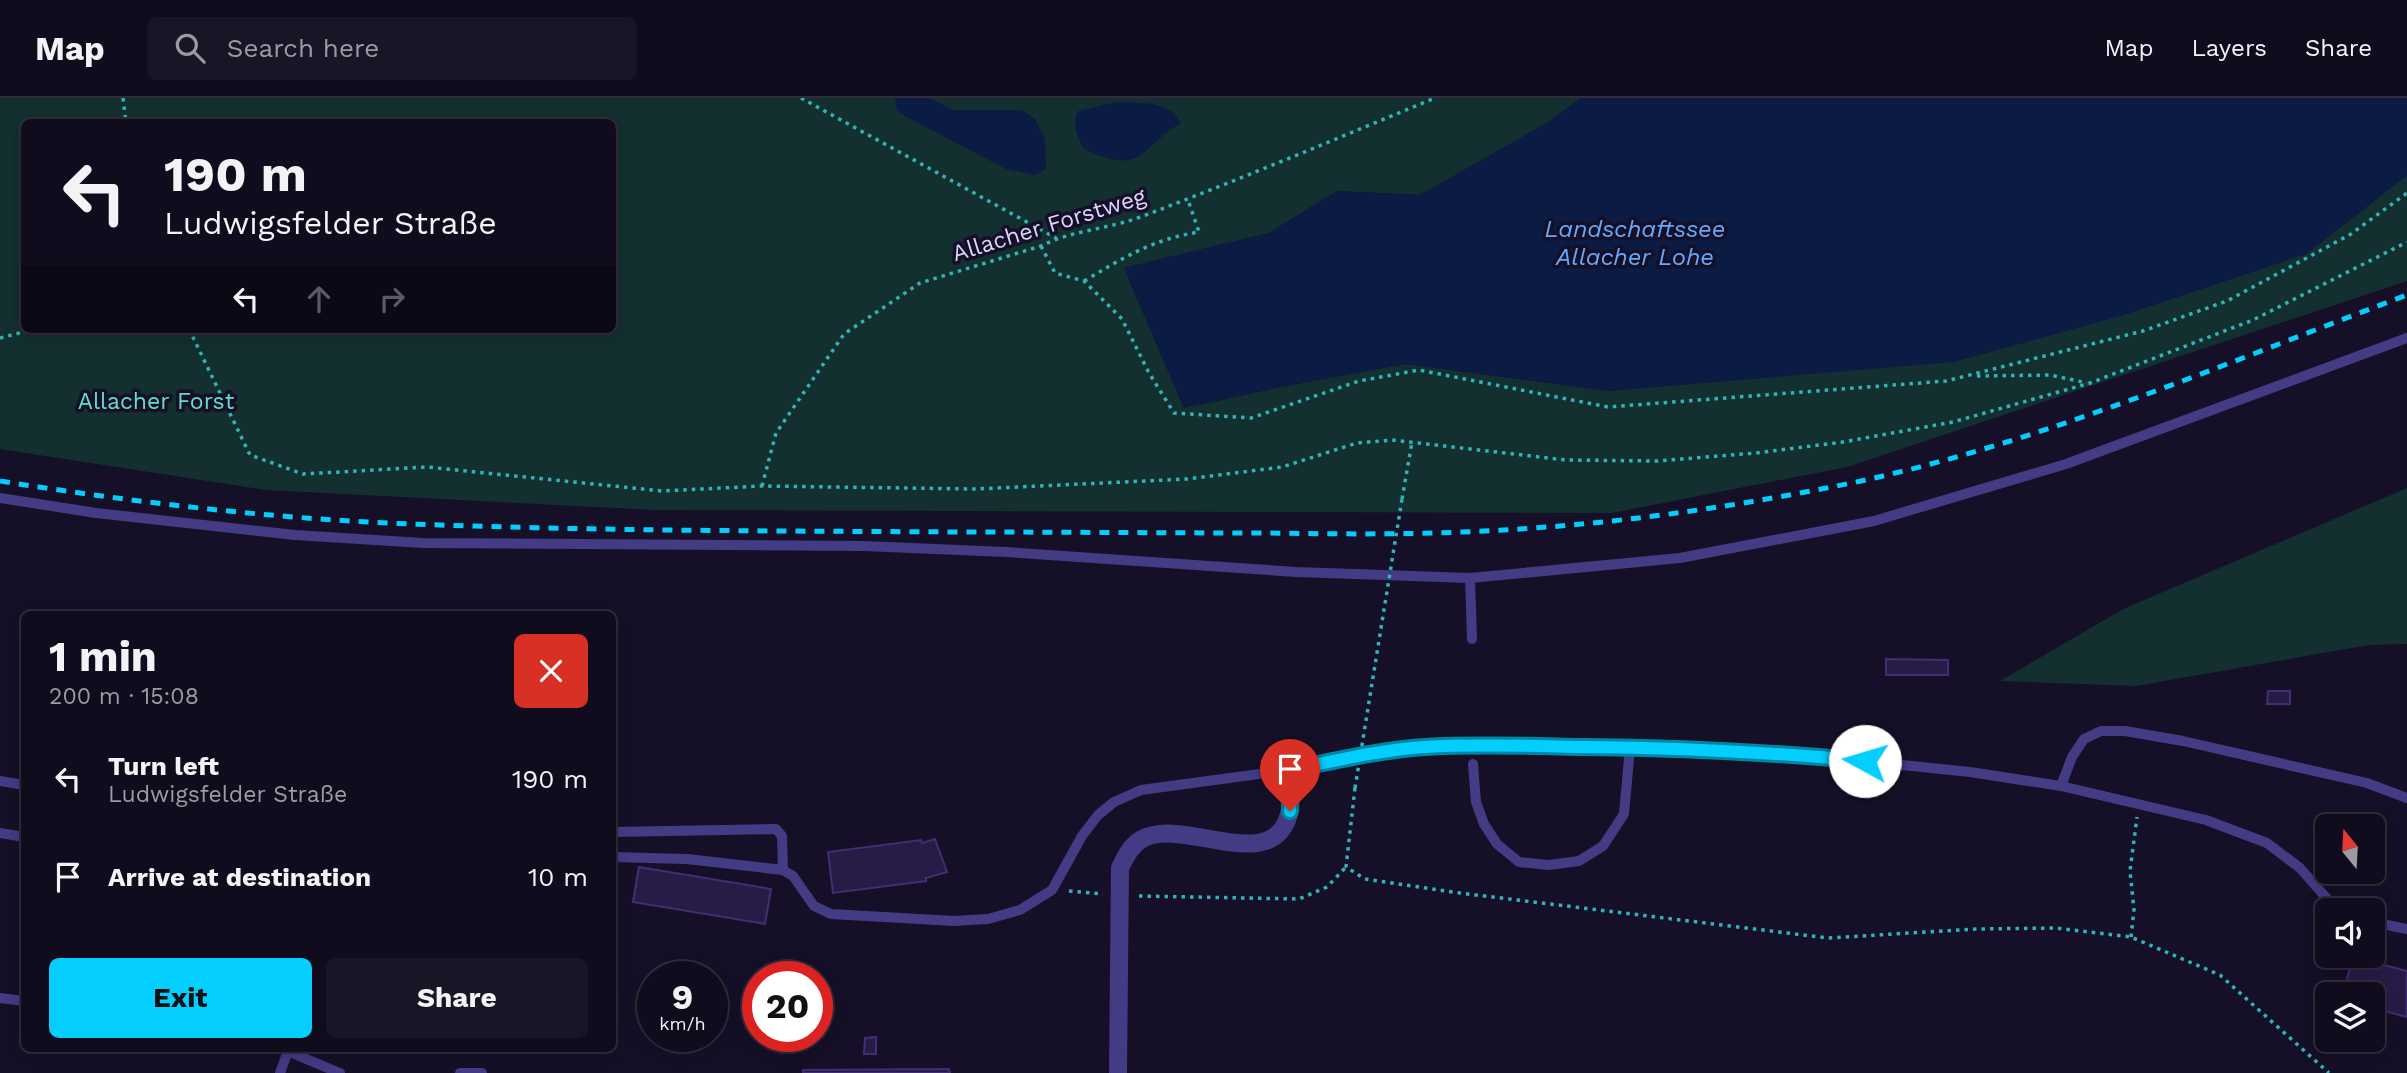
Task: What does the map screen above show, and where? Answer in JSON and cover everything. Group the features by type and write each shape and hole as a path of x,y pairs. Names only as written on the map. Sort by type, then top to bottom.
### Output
{"street":[{"path":"1118,1073 1119,928 1111,895 1120,868 1132,847 1142,839 1154,835 1180,833 1245,845 1261,843 1273,837 1285,824 1290,811 1289,770"}],"lane":[{"path":"0,498 96,513 295,535 423,543 863,547 1006,552 1296,572 1470,578 1680,558 1874,521 2066,464 2407,338"},
{"path":"1470,578 1472,639"},
{"path":"2061,786 2072,757 2084,739 2101,731 2125,731 2183,741 2367,783 2407,798"},
{"path":"616,857 687,859 783,870 793,876 814,906 831,914 954,921 988,919 1020,910 1052,890 1082,836 1098,815 1114,802 1141,790 1289,770 1423,747 1630,747 1786,753 1970,772 2061,786 2206,820 2267,843 2300,868 2326,898"},
{"path":"1473,764 1476,802 1484,824 1497,844 1519,862 1549,866 1579,861 1603,846 1624,814 1630,747"},
{"path":"0,781 21,784"},
{"path":"616,832 776,829 782,836 783,870"},
{"path":"0,833 21,836"},
{"path":"2385,924 2407,929"},
{"path":"0,998 21,1001"},
{"path":"280,1073 284,1052"},
{"path":"289,1052 340,1073"},
{"path":"460,1073 482,1073"}],"path":[{"path":"123,98 126,119"},
{"path":"801,98 1056,238"},
{"name":"Allacher Forstweg","path":"762,486 776,433 844,334 920,283 1041,246 1056,238 1120,225 1188,200 1435,98"},
{"path":"1971,376 2143,331 2227,301 2351,234 2407,193"},
{"path":"1084,281 1140,248 1173,236 1199,233 1188,200"},
{"path":"191,333 250,455 303,474 427,467 662,491 762,486 976,489 1186,479 1282,467 1357,443 1392,440 1566,460 1657,461 1756,453 1843,442 1953,422 2090,383 2253,320 2407,242"},
{"path":"1041,246 1055,272 1084,281 1122,319 1149,373 1174,413 1251,418 1359,381 1419,370 1608,407 1897,385 1971,376 2050,375 2090,383"},
{"path":"0,338 21,332"},
{"path":"1073,891 1111,895 1299,899 1327,887 1346,867 1355,788 1412,442"},
{"path":"2131,937 2134,910 2130,871 2138,804"},
{"path":"1346,867 1365,879 1460,893 1828,938 1976,929 2056,928 2131,937 2220,975 2329,1073"}],"green space":[{"name":"Allacher Forst","path":"0,98 1581,98 1547,123 1420,195 1337,191 1269,233 1124,268 1184,408 1405,364 1609,391 2306,254 2407,175 2407,281 1847,467 1612,513 655,510 265,490 0,449"},
{"path":"2407,488 2407,644 2369,645 2136,686 2000,681 2123,609"}],"water":[{"path":"895,98 929,98 953,110 1021,110 1035,119 1045,139 1046,169 1035,175 1006,169 903,115 897,110"},
{"name":"Landschaftssee Allacher Lohe","path":"1581,98 2407,98 2407,175 2306,254 2124,315 1954,362 1609,391 1405,364 1184,408 1124,268 1269,233 1337,191 1420,195 1547,123"},
{"path":"1117,102 1161,106 1175,115 1181,123 1130,160 1104,157 1084,149 1076,130 1078,111"}],"building":[{"path":"1886,659 1948,660 1948,675 1886,675"},
{"path":"2268,691 2290,691 2290,704 2267,704"},
{"path":"935,839 947,872 926,878 926,881 833,893 828,852 921,840 922,843"},
{"path":"639,867 771,889 765,924 633,902"},
{"path":"2385,965 2407,971 2407,1017 2385,1011 2385,982 2346,982 2350,968 2385,968"},
{"path":"876,1037 876,1054 864,1054 865,1038"},
{"path":"949,1069 950,1073 803,1073 803,1070"}],"railway":[{"path":"0,481 219,510 330,520 440,525 704,530 1345,534 1532,528 1720,507 1861,481 1931,464 2069,422 2137,398 2407,295"}],"route":[{"path":"1290,811 1289,770 1423,747 1489,745 1709,749 1865,761"}]}
